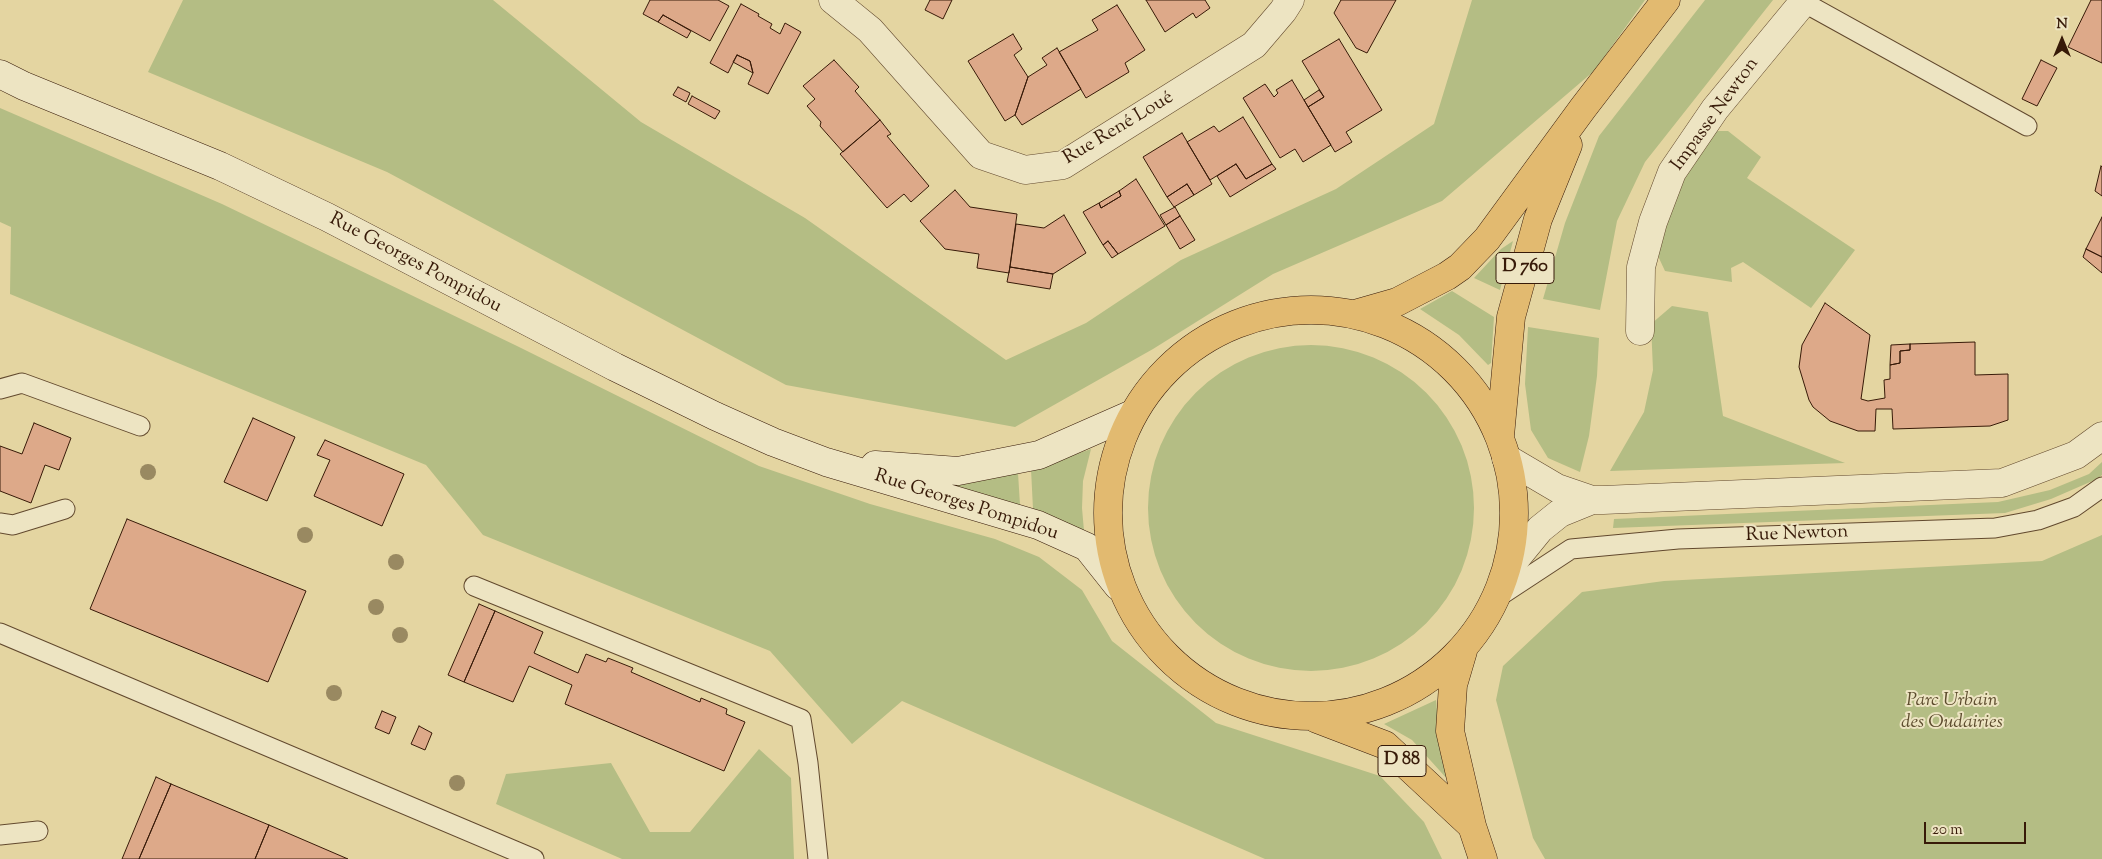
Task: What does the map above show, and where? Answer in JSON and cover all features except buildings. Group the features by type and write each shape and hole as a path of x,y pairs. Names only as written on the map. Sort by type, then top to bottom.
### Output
{"main road":[{"name":"D 760","path":"1355,314 1397,302 1460,267 1487,238 1582,108 1666,0"},
{"name":"D 760","path":"1503,447 1511,318 1538,219 1582,108"},
{"path":"1281,311 1355,314 1408,333 1455,368 1503,447 1516,508 1509,567 1498,597 1462,651 1397,700 1317,719 1233,704 1149,642 1118,586 1106,488 1130,415 1154,380 1221,329 1281,311"},
{"name":"D 88","path":"1462,651 1453,686 1450,731 1472,826 1483,859"},
{"name":"D 88","path":"1317,719 1385,745 1472,826"}],"street":[{"name":"Rue René Loué","path":"832,0 870,30 981,154 1025,170 1063,165 1254,46 1284,11 1290,0"},
{"name":"Impasse Newton","path":"1640,330 1641,267 1652,222 1672,172 1715,108 1804,1"},
{"name":"Rue Georges Pompidou","path":"0,74 24,86 220,166 327,217 494,306 656,388 773,442 826,462 1038,525 1087,548 1118,586"},
{"name":"Rue Georges Pompidou","path":"826,462 958,471 1039,456 1130,415"},
{"path":"1509,567 1540,529 1560,513 1592,500 2002,483 2076,455 2102,436"},
{"path":"1503,447 1557,488 1592,500"}],"lane":[{"path":"1804,1 2028,126"},
{"path":"0,389 22,383 140,426"},
{"name":"Rue Newton","path":"1498,597 1571,549 1678,539 1995,528 2038,520 2074,507 2102,487"},
{"path":"0,523 13,525 65,509"},
{"path":"474,586 801,719 808,763 818,859"},
{"path":"0,633 522,857"},
{"path":"0,835 38,831"}],"green space":[{"path":"183,0 493,0 641,122 805,218 1006,360 1086,323 1181,260 1336,189 1434,124 1472,0 1645,0 1594,71 1442,201 1273,274 1153,349 1015,427 786,385 387,172 148,72"},
{"path":"1705,0 1773,0 1645,162 1617,221 1600,310 1543,299 1565,223 1599,136"},
{"path":"0,108 222,204 517,346 759,466 870,504 995,539 1039,557 1082,590 1112,641 1216,723 1380,776 1424,822 1442,859 1265,859 902,701 852,744 770,651 483,535 426,465 10,294 11,227 0,222"},
{"path":"1714,131 1728,131 1761,157 1747,178 1855,250 1811,308 1743,262 1731,268 1732,282 1665,271 1658,256 1671,208 1682,177"},
{"path":"1513,241 1500,290 1474,278 1501,249"},
{"path":"1452,291 1494,317 1491,363 1488,365 1459,335 1420,309"},
{"path":"1672,306 1708,312 1723,416 1845,463 1610,471 1644,412 1653,370 1651,324"},
{"path":"1528,327 1599,338 1597,376 1589,436 1580,472 1548,458 1531,430 1525,384"},
{"path":"1311,345 1343,348 1388,364 1426,393 1455,431 1471,476 1474,508 1471,540 1455,585 1426,623 1388,652 1343,668 1311,671 1279,668 1234,652 1196,623 1167,585 1151,540 1148,508 1151,476 1167,431 1196,393 1234,364 1279,348"},
{"path":"1091,449 1083,481 1082,508 1084,531 1033,509 1031,469"},
{"path":"2102,462 2102,475 2097,479 2051,499 2005,513 1613,528 1614,519 1998,502 2050,490 2089,474"},
{"path":"1018,473 1020,505 952,487 952,479"},
{"name":"Parc Urbain des Oudairies","path":"2102,535 2102,859 1545,859 1533,838 1496,700 1503,666 1582,592 1664,581 2042,561"},
{"path":"1436,700 1439,730 1449,781 1412,740 1384,724"},
{"path":"759,749 791,778 794,859 622,859 496,804 506,774 611,763 650,832 690,832"}]}
